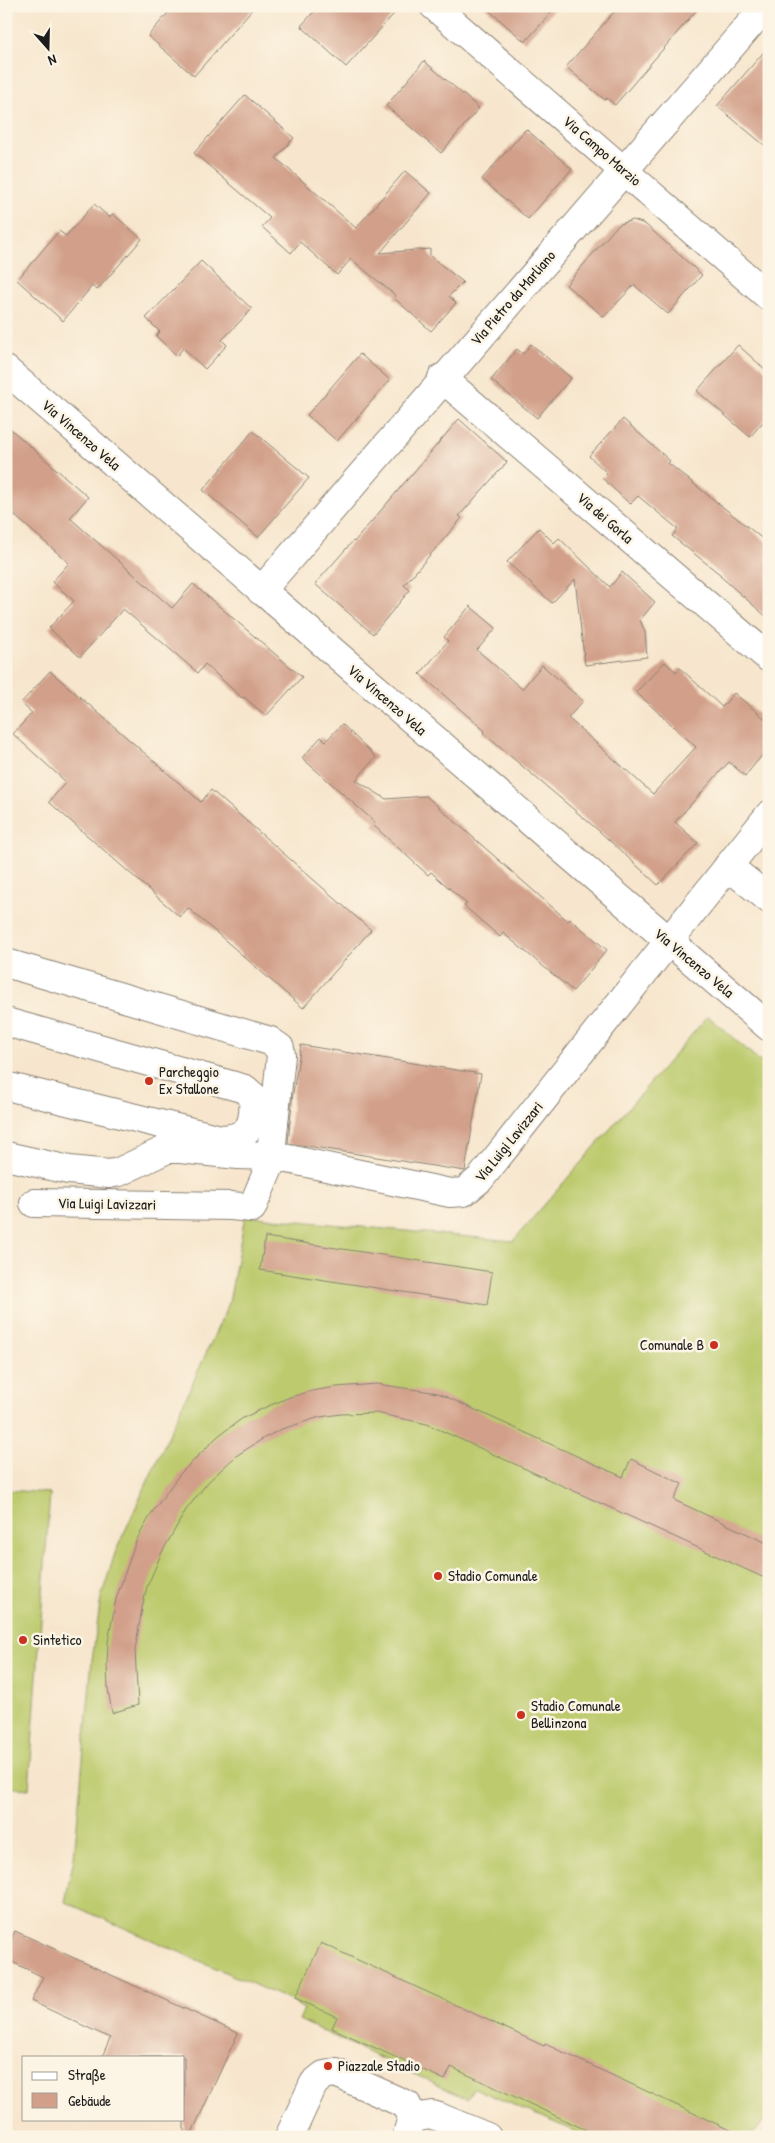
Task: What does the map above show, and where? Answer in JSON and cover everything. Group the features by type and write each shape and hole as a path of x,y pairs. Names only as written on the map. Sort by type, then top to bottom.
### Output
{"street":[{"name":"Via Pietro da Marliano","path":"261,591 442,378 766,6"},
{"name":"Via Campo Marzio","path":"441,9 769,297"},
{"name":"Via Vincenzo Vela","path":"6,370 769,1027"},
{"name":"Via dei Gorla","path":"442,378 769,658"},
{"name":"Via Luigi Lavizzari","path":"34,1203 252,1208 274,1156 450,1193 470,1189 486,1172 769,816"},
{"path":"728,866 769,899"},
{"path":"6,963 276,1044 280,1048 281,1055 272,1143 274,1156 238,1156 180,1149 167,1150 158,1152 119,1172 109,1174 69,1170 6,1156"},
{"path":"6,1022 246,1089 253,1096 251,1122 246,1133 221,1139 6,1086"},
{"path":"289,2137 314,2083 329,2073 342,2076 401,2102 406,2106 409,2127 432,2115 439,2116 487,2137"}],"green space":[{"name":"Stadio Comunale","path":"708,1016 769,1069 769,2117 749,2137 588,2137 474,2088 467,2099 299,2020 304,2009 289,2000 65,1902 74,1858 92,1660 101,1598 115,1553 229,1303 245,1216 513,1241"},
{"name":"Sintetico","path":"6,1490 50,1493 29,1789 6,1787"}],"building":[{"path":"174,6 255,6 194,76 148,36"},
{"path":"319,6 401,6 346,67 301,26"},
{"path":"484,6 557,6 525,42"},
{"path":"619,6 700,6 615,105 607,98 605,100 566,67"},
{"path":"769,46 769,149 717,106"},
{"path":"424,61 479,108 441,153 386,106"},
{"path":"245,95 294,138 276,158 356,228 405,171 431,193 380,253 430,249 430,256 463,282 449,296 456,303 431,331 394,298 395,295 351,259 337,275 300,242 291,253 262,227 270,218 194,153"},
{"path":"526,129 572,169 528,219 482,179"},
{"path":"94,204 109,217 113,214 142,239 97,290 92,286 63,321 17,280 59,231 66,236"},
{"path":"633,220 645,224 702,275 668,314 634,285 604,317 566,285 615,228 620,224"},
{"path":"201,261 252,309 222,340 227,345 205,369 183,348 177,356 156,336 160,332 146,318"},
{"path":"531,344 571,378 537,418 491,380 517,349 523,354"},
{"path":"738,345 769,373 769,415 750,437 697,391"},
{"path":"360,354 390,380 337,441 307,415"},
{"path":"459,419 507,462 459,516 462,518 404,585 410,590 373,634 315,584 354,542"},
{"path":"623,419 670,461 668,463 769,544 769,619 721,575 672,536 678,529 638,496 630,504 602,478 607,473 589,456"},
{"path":"6,425 88,497 70,518 172,608 193,584 302,677 266,716 244,697 242,698 205,664 198,673 123,609 80,657 49,628 74,601 52,582 69,563 6,508"},
{"path":"253,431 309,478 258,537 203,490"},
{"path":"539,528 554,543 559,538 610,587 622,572 655,602 640,620 645,632 647,657 585,665 575,579 552,603 507,562"},
{"path":"470,606 496,628 477,650 522,689 542,665 583,701 568,718 653,794 696,747 636,692 665,662 676,672 680,668 722,707 734,693 769,722 769,747 745,776 729,762 675,822 698,843 658,885 598,830 483,733 485,731 420,674 448,641 444,637"},
{"path":"50,671 201,802 211,790 371,930 303,1008 188,908 180,917 49,802 66,782 13,734 32,713 21,703"},
{"path":"342,724 376,757 356,780 386,799 426,796 568,921 570,919 607,950 573,991 503,933 500,937 464,906 467,904 431,872 428,875 373,825 375,822 302,758 321,737 326,741"},
{"path":"301,1045 481,1074 465,1171 288,1143 293,1093"},
{"path":"265,1237 492,1272 487,1305 260,1270"},
{"path":"377,1384 438,1393 623,1477 631,1459 682,1484 674,1500 769,1544 769,1580 427,1424 376,1413 320,1417 282,1429 236,1456 208,1482 186,1510 162,1552 147,1587 135,1650 138,1705 112,1713 107,1665 108,1642 116,1599 136,1541 153,1511 179,1475 218,1436 243,1418 266,1407 290,1397 312,1391"},
{"path":"15,1931 238,2033 190,2137 184,2137 185,2056 102,2056 110,2038 31,2001 43,1977 6,1959 6,1948"},
{"path":"321,1943 745,2137 601,2137 451,2067 445,2080 332,2028 337,2017 295,1998"}],"place":[{"name":"Parcheggio Ex Stallone","path":"149,1081"},
{"name":"Comunale B","path":"714,1345"},
{"name":"Stadio Comunale","path":"438,1576"},
{"name":"Sintetico","path":"23,1640"},
{"name":"Stadio Comunale Bellinzona","path":"521,1715"},
{"name":"Piazzale Stadio","path":"328,2066"}]}
